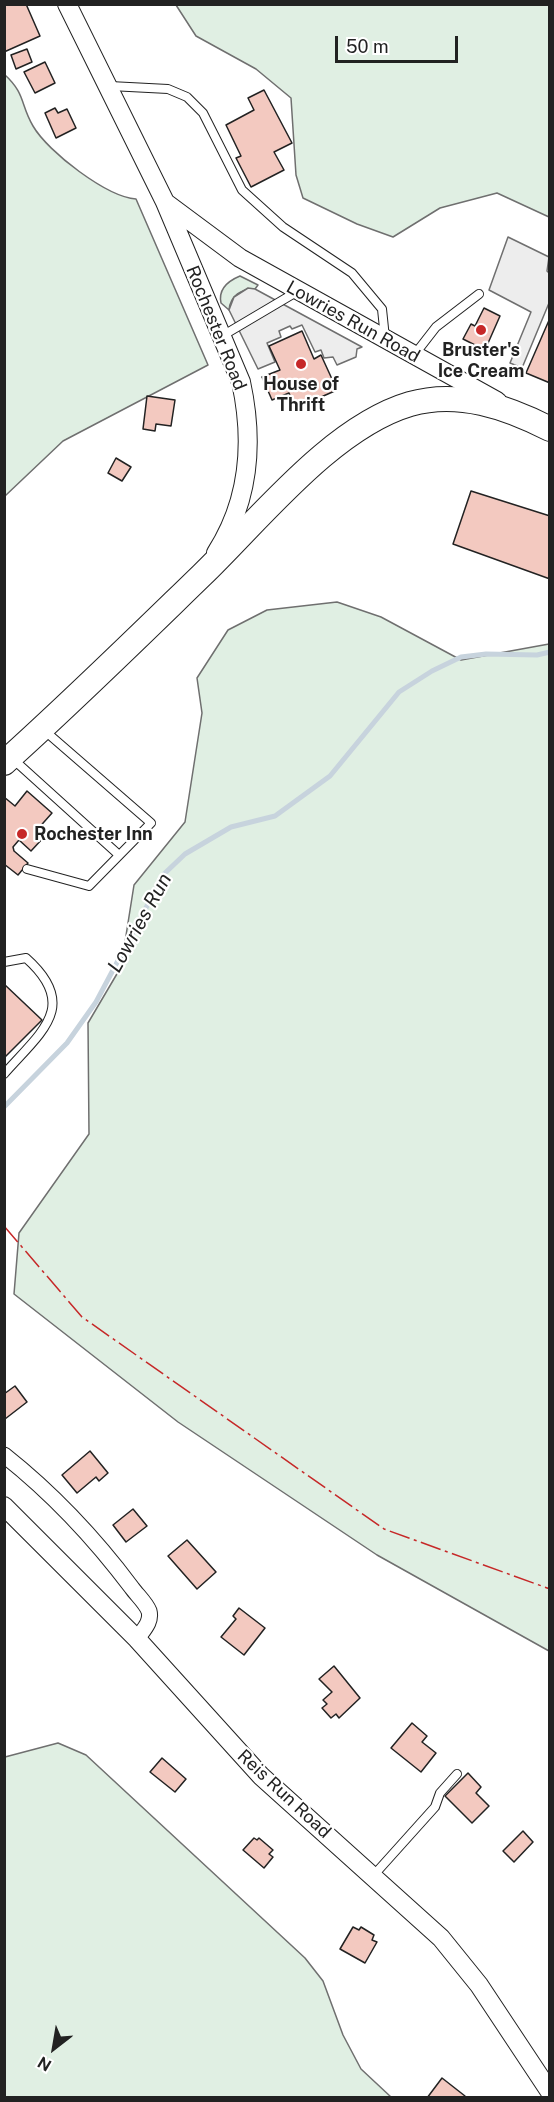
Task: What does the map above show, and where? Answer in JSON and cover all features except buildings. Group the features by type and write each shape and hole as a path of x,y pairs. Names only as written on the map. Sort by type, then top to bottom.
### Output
{"main road":[{"path":"202,575 326,454 346,436 377,417 413,403 449,398 488,405 540,425"},
{"name":"Rochester Road","path":"7,760 202,575"}],"street":[{"name":"Rochester Road","path":"67,4 165,202 241,382 248,414 249,449 245,484 237,513 202,575"},
{"name":"Lowries Run Road","path":"165,202 240,258 540,425"},
{"path":"4,1455 74,1522 117,1568 148,1609 149,1621 137,1639"},
{"name":"Reis Run Road","path":"4,1506 137,1639 261,1776 441,1938 479,1985 549,2092"}],"lane":[{"path":"108,86 168,89 187,97 203,113 242,190 283,227 352,273 382,309 385,339"},
{"path":"222,336 298,291"},
{"path":"415,356 436,327 479,294"},
{"path":"27,869 89,886 151,824 41,728"},
{"path":"7,760 119,855"},
{"path":"4,962 26,958 44,974 54,997 48,1025 4,1074"},
{"path":"373,1876 435,1807 441,1793 457,1773"}],"green space":[{"path":"176,5 549,5 549,217 497,193 440,208 393,237 357,224 303,198 296,175 291,98 256,69 196,36"},
{"path":"4,74 16,87 33,126 51,148 79,172 95,182 124,196 136,199 208,365 63,441 5,496"},
{"path":"240,276 258,285 255,289 246,290 234,297 229,310 221,303 221,294 228,283"},
{"path":"337,602 381,617 461,660 549,644 549,1651 377,1555 178,1422 14,1294 19,1233 89,1134 88,1023 121,967 134,885 185,822 202,713 197,678 228,630 267,610"},
{"path":"58,1743 86,1755 305,1958 323,1981 343,2035 361,2069 391,2097 5,2097 5,1757"}],"shaded area":[{"path":"508,237 549,257 547,271 549,273 549,303 522,368 510,363 531,312 489,290"},
{"path":"248,288 255,289 362,347 357,349 356,357 337,365 333,357 324,358 321,350 315,352 302,325 292,329 290,326 279,331 281,337 267,343 275,362 258,369 229,310 234,297"}],"waterway":[{"name":"Lowries Run","path":"4,1107 67,1043 96,1002 164,874 185,854 231,827 275,816 330,776 399,692 432,671 461,657 486,654 537,655 550,652"}],"power":[{"path":"4,1226 82,1317 384,1529 550,1589"}],"place":[{"name":"Bruster's Ice Cream","path":"481,330"},
{"name":"House of Thrift","path":"301,364"},
{"name":"Rochester Inn","path":"22,834"}]}
